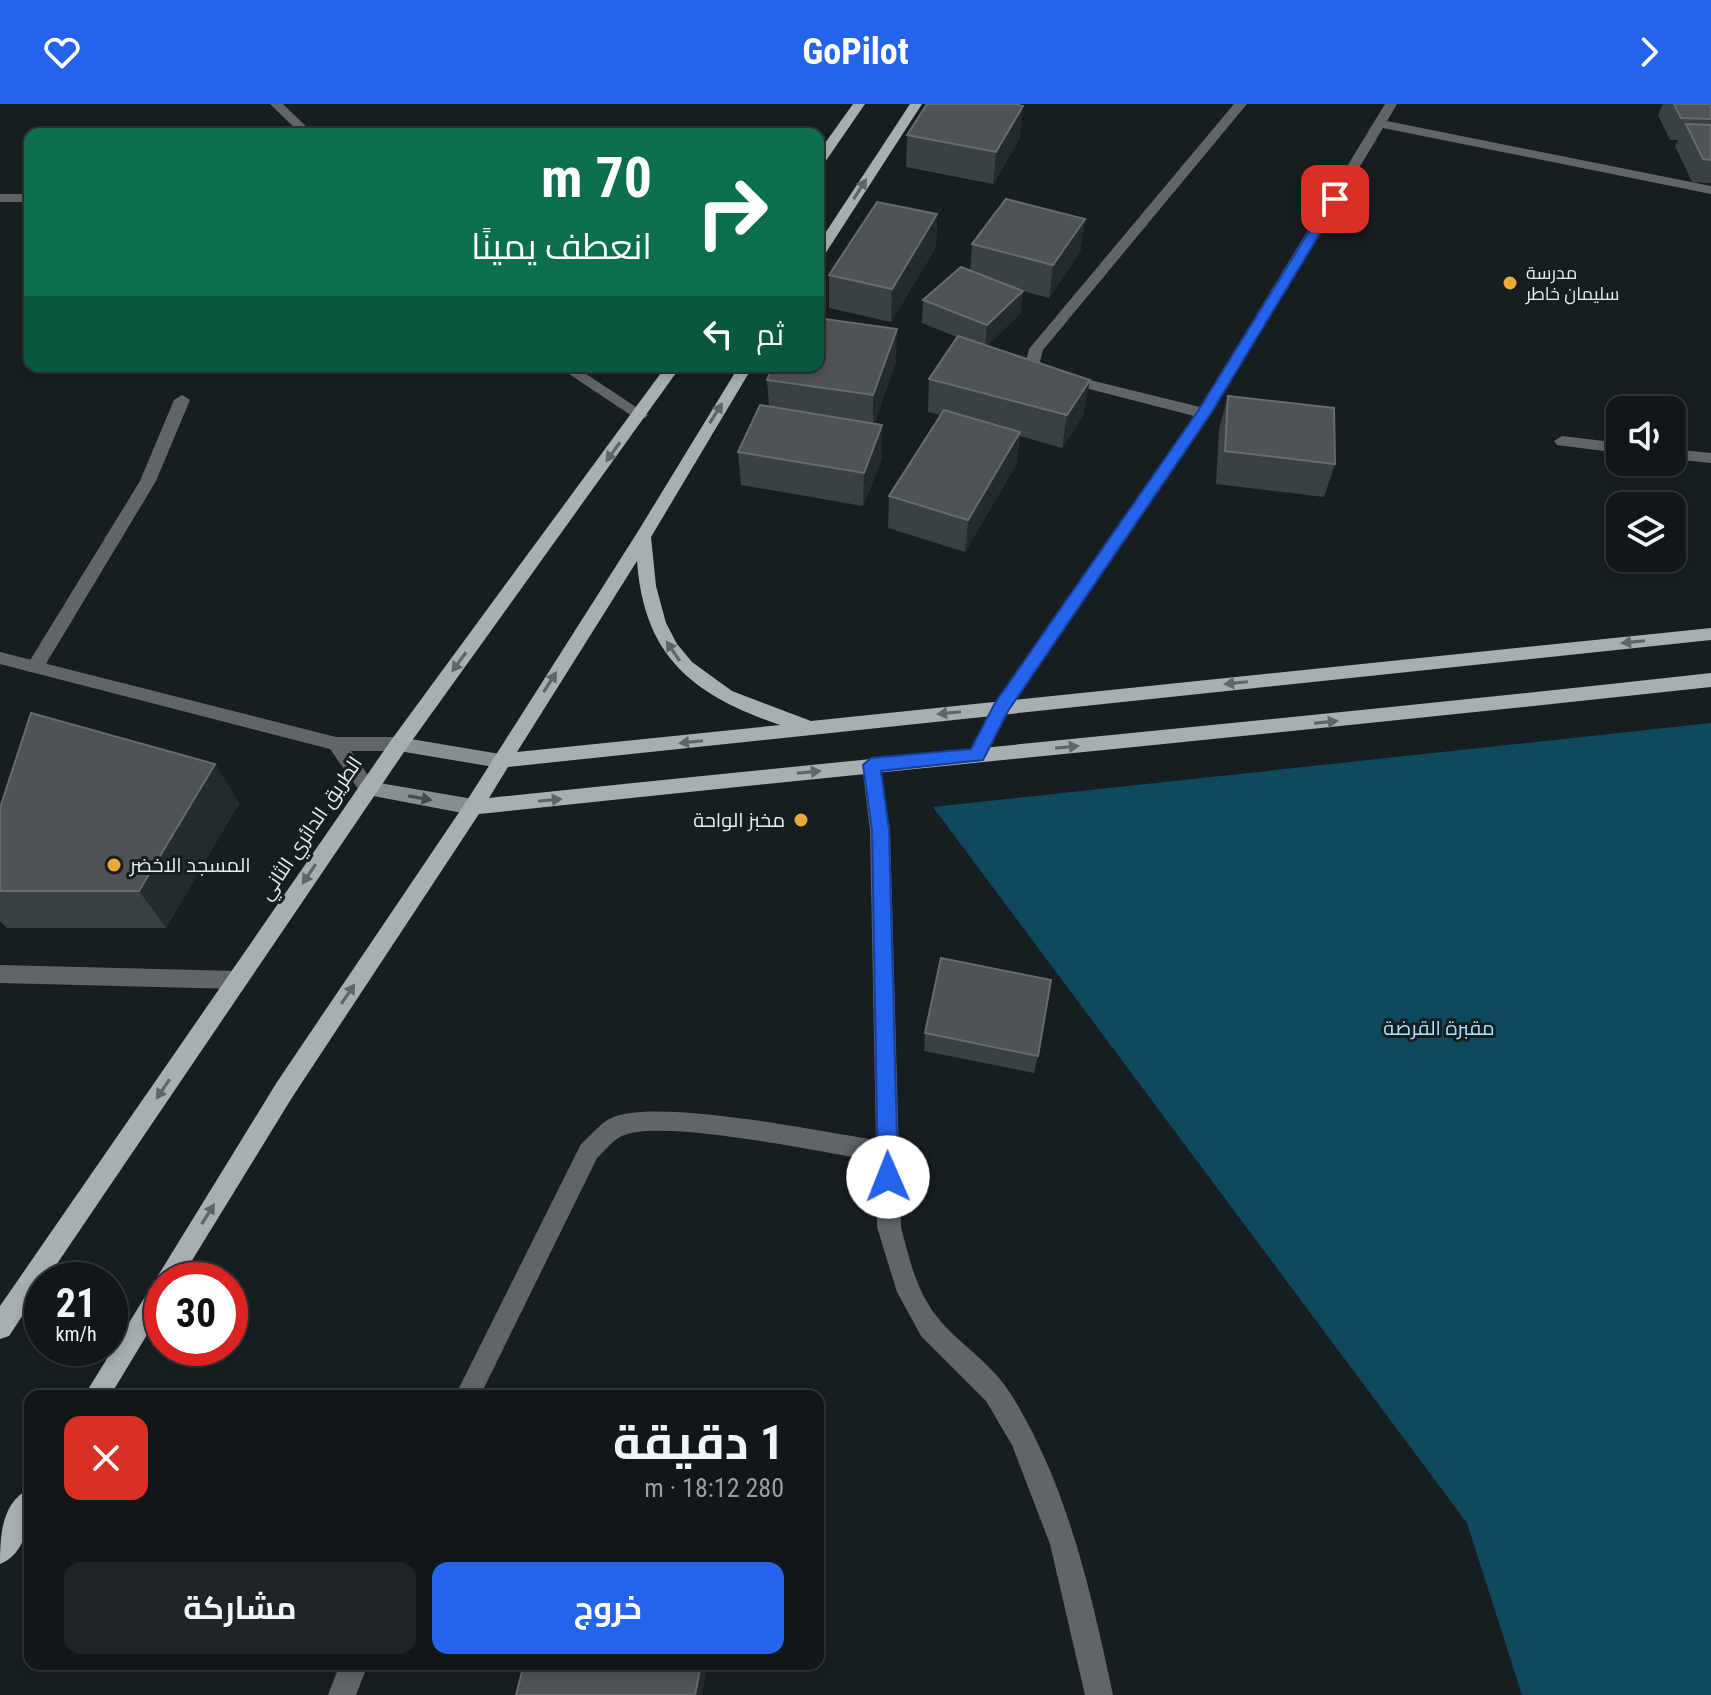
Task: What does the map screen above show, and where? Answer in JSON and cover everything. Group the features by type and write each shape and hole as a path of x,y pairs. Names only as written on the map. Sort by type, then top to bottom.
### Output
{"main road":[{"path":"824,154 859,104"},
{"path":"824,245 916,104"},
{"name":"الطريق الدائري الثاني","path":"0,1327 368,788 670,372"},
{"path":"178,1262 285,1089 473,807 742,372"},
{"path":"643,537 649,593 657,618 668,646 688,672 715,692 811,728"},
{"path":"399,744 500,761 1711,634"},
{"path":"368,788 473,807 871,765 1264,729 1711,680"},
{"path":"100,1390 144,1317"},
{"path":"0,1551 24,1512"}],"street":[{"path":"276,104 302,128"},
{"path":"1204,413 1056,377 1040,372 1033,361 1036,349 1241,104"},
{"path":"977,755 1001,708 1204,413 1391,104"},
{"path":"1381,124 1711,190"},
{"path":"0,198 24,198"},
{"path":"573,372 640,415"},
{"path":"35,667 148,481 182,400"},
{"path":"1562,441 1606,446"},
{"path":"1686,455 1711,458"},
{"path":"0,658 336,744 399,744"},
{"path":"336,744 368,788"},
{"path":"871,765 880,830 889,1227 904,1285 929,1326 1000,1400 1042,1479 1073,1570 1099,1695"},
{"path":"0,974 237,980"},
{"path":"470,1390 589,1151 615,1127 653,1121 686,1122 887,1152"},
{"path":"342,1695 352,1670"}],"green space":[{"name":"مقبرة القرضة","path":"1711,723 1711,1695 1522,1695 1467,1523 933,807"}],"building":[{"path":"927,104 1023,106 996,152 907,135"},
{"path":"1674,104 1711,104 1711,119 1681,118"},
{"path":"1686,124 1711,125 1711,160 1703,159"},
{"path":"1006,199 1085,219 1053,265 972,244"},
{"path":"877,202 937,214 892,289 829,275"},
{"path":"961,267 1023,291 987,325 923,300"},
{"path":"824,319 897,329 873,395 767,380 770,372 824,372"},
{"path":"958,336 1090,380 1067,415 929,379"},
{"path":"1228,396 1334,408 1335,464 1225,451"},
{"path":"760,405 882,425 864,473 738,452"},
{"path":"944,410 1020,432 968,520 889,496"},
{"path":"31,713 215,764 139,891 0,891 0,808"},
{"path":"941,958 1051,980 1038,1056 925,1033"},
{"path":"522,1670 700,1670 695,1695 516,1695"}],"place":[{"name":"مدرسة سليمان خاطر","path":"1510,283"},
{"name":"مخبز الواحة","path":"801,820"},
{"name":"المسجد الاخضر","path":"114,865"}],"route":[{"path":"888,1177 880,830 871,765 977,755 1001,708 1204,413 1335,199"}]}
